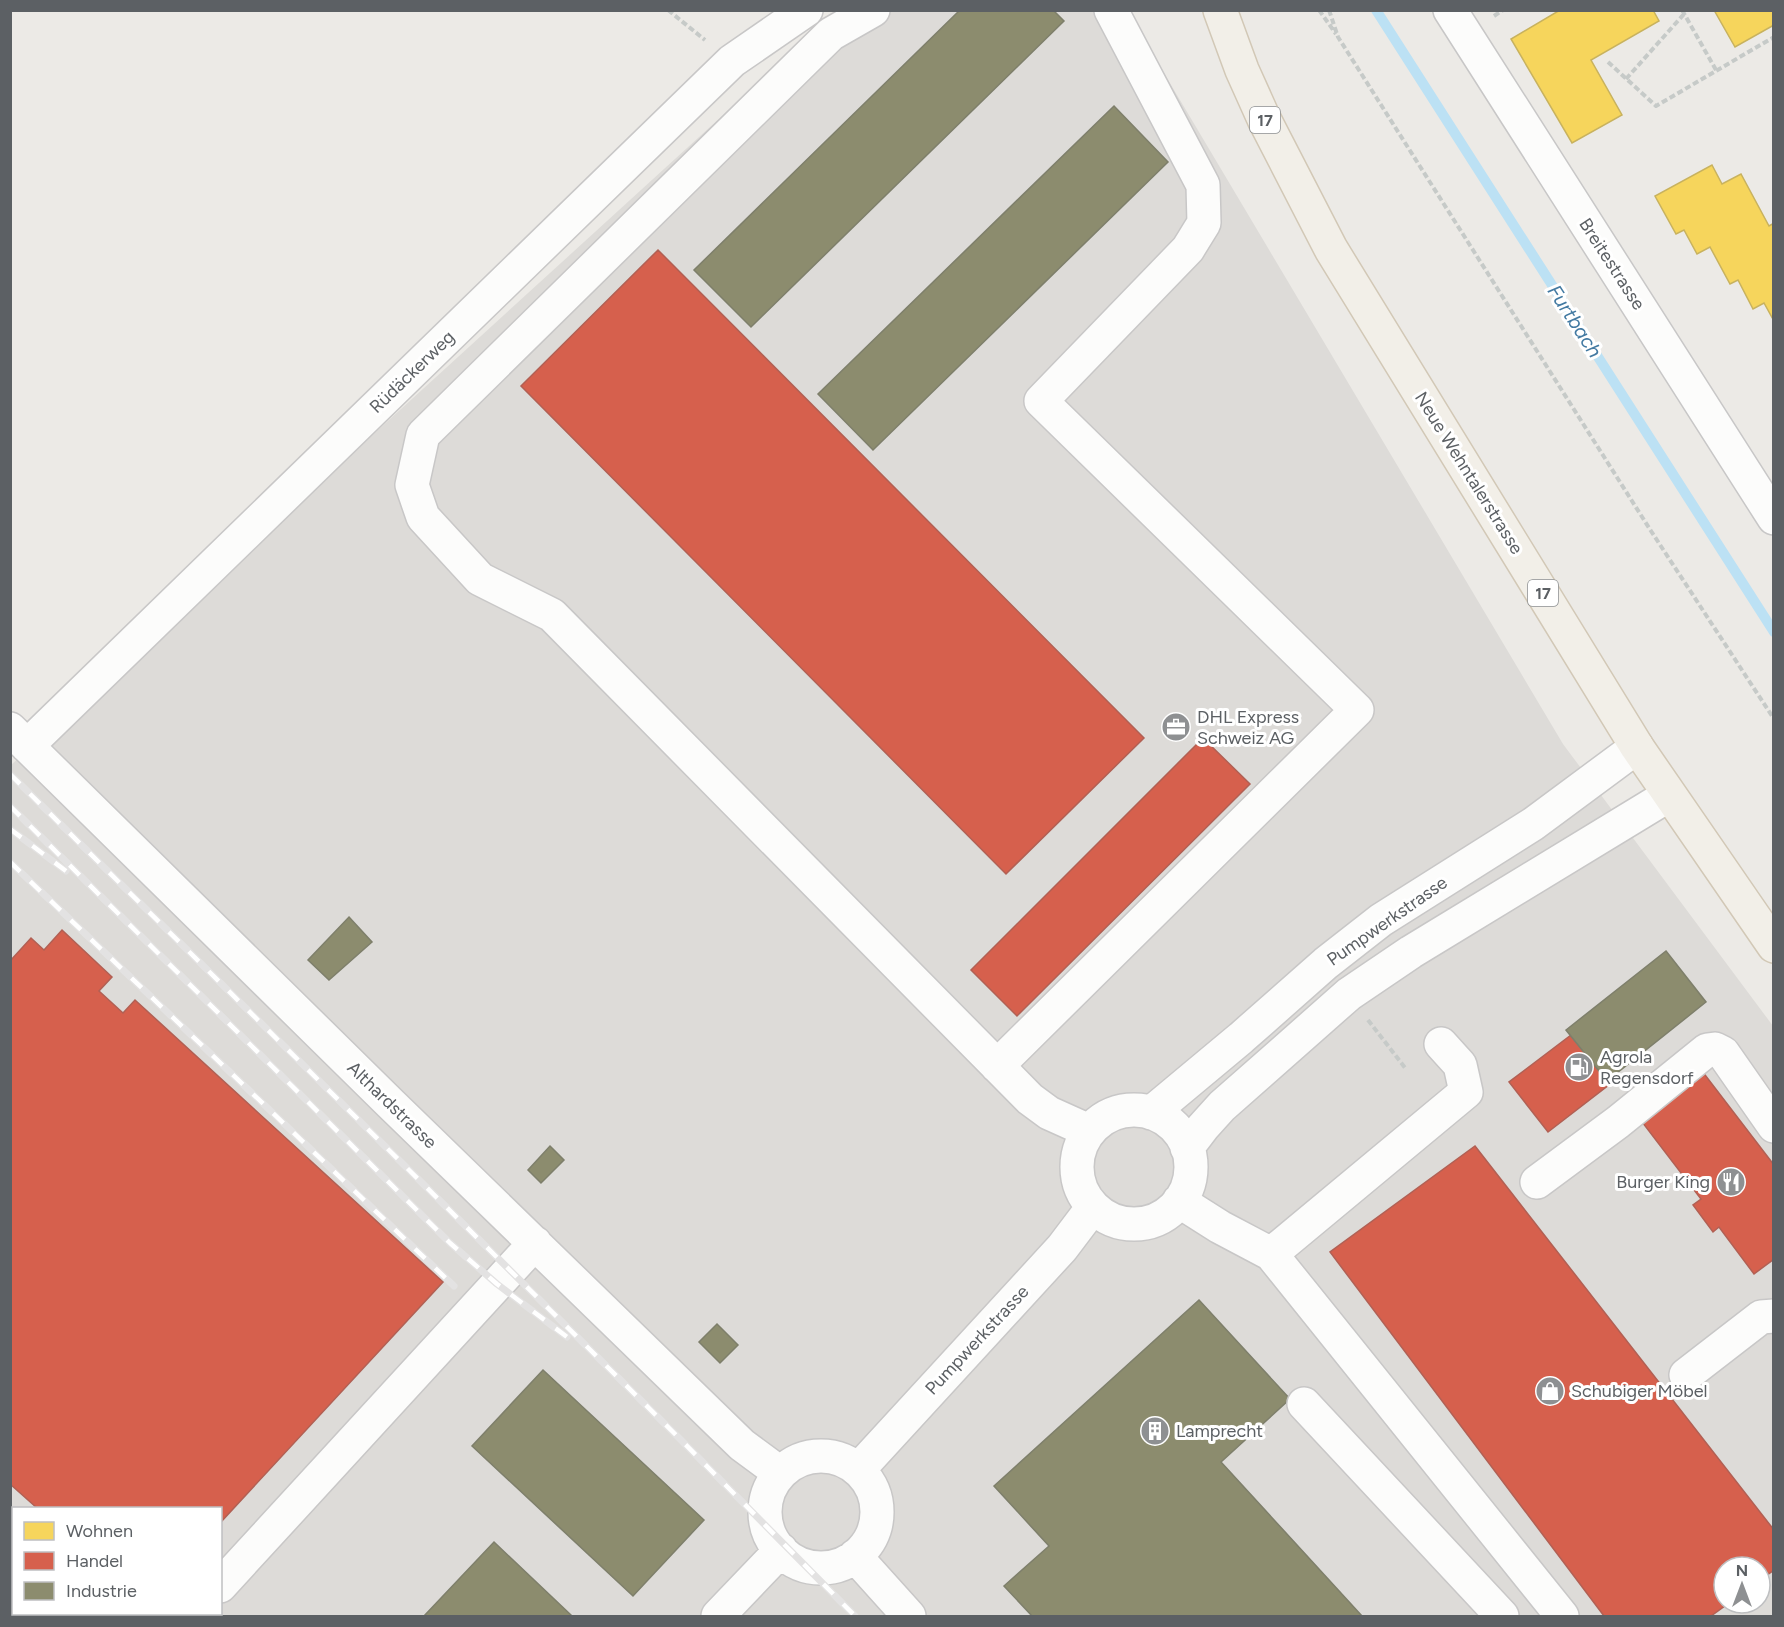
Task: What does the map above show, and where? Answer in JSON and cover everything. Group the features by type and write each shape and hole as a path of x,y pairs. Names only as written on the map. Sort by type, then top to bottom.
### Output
{"main road":[{"name":"Neue Wehntalerstrasse","path":"1220,10 1242,70 1264,119 1331,249 1636,747 1773,946"}],"street":[{"name":"Rüdäckerweg","path":"19,737 732,61 806,10"},
{"path":"873,10 831,34 423,435 412,485 423,518 480,579 552,615 1030,1099 1048,1113 1089,1131"},
{"path":"997,1066 1357,710 1041,401 1188,249 1204,224 1203,185 1111,10"},
{"name":"Breitestrasse","path":"1450,10 1773,518"},
{"name":"Althardstrasse","path":"19,737 391,1104 742,1445 780,1473"},
{"name":"Pumpwerkstrasse","path":"1151,1113 1326,963 1381,920 1533,824 1636,747"},
{"name":"Pumpwerkstrasse","path":"1188,1148 1222,1106 1349,994 1410,952 1669,795"},
{"path":"1271,1254 1466,1092 1460,1065 1441,1044"},
{"path":"1537,1182 1618,1122 1707,1050 1715,1049 1723,1053 1773,1126"},
{"path":"1134,1110 1151,1113 1173,1126 1188,1148 1191,1161 1186,1188 1179,1201 1165,1214 1148,1222 1128,1224 1109,1219 1093,1208 1081,1190 1076,1170 1079,1150 1089,1131 1101,1119 1117,1112 1134,1110"},
{"path":"1179,1201 1220,1227 1271,1254 1562,1617"},
{"name":"Pumpwerkstrasse","path":"859,1470 1062,1248 1093,1208"},
{"path":"222,1585 535,1243"},
{"path":"1686,1375 1761,1317 1773,1316"},
{"path":"1304,1404 1502,1617"},
{"path":"827,1456 844,1461 859,1470 869,1482 876,1498 877,1514 874,1530 867,1545 855,1556 840,1564 823,1568 792,1560 781,1550 768,1528 765,1514 766,1499 780,1473 794,1463 810,1457 827,1456"},
{"path":"718,1617 781,1550"},
{"path":"855,1556 909,1617"}],"path":[{"path":"668,10 732,61"},
{"path":"1319,10 1773,719"},
{"path":"1329,10 1338,37"},
{"path":"1626,79 1683,12 1716,70"},
{"path":"1608,62 1656,106 1773,37"},
{"path":"1364,1013 1406,1070"}],"shaded area":[{"path":"856,11 1127,11 1563,744 1773,1026 1773,1616 11,1616 11,765 802,43"}],"building: Wohnen":[{"path":"1560,10 1653,10 1659,21 1591,60 1622,115 1572,143 1511,39"},
{"path":"1714,10 1774,10 1774,25 1735,47"},
{"path":"1712,165 1722,184 1741,174 1769,226 1774,223 1774,321 1764,303 1753,309 1738,280 1730,284 1710,247 1697,254 1684,230 1676,234 1655,196"}],"building: Handel":[{"path":"658,250 1144,738 1006,874 521,386"},
{"path":"1203,738 1250,784 1017,1016 971,970"},
{"path":"62,930 112,977 99,991 123,1013 135,1000 443,1282 222,1521 222,1507 36,1507 10,1484 10,961 31,938 44,950"},
{"path":"1571,1035 1610,1084 1548,1132 1509,1082"},
{"name":"Burger King","path":"1702,1071 1774,1165 1774,1259 1754,1274 1719,1227 1713,1232 1693,1205 1701,1199 1639,1118"},
{"name":"Schubiger Möbel","path":"1475,1146 1774,1530 1774,1570 1772,1571 1772,1555 1712,1555 1711,1616 1604,1616 1330,1252"}],"building: Industrie":[{"path":"960,10 1053,10 1064,21 751,327 694,270"},
{"path":"1114,106 1168,162 873,450 818,394"},
{"path":"349,917 372,942 329,980 308,960"},
{"path":"1666,951 1706,1002 1607,1081 1566,1030"},
{"path":"550,1146 564,1160 541,1183 528,1170"},
{"name":"Lamprecht","path":"1199,1300 1290,1399 1221,1462 1362,1616 1032,1616 1004,1586 1049,1546 994,1486"},
{"path":"717,1324 738,1345 720,1363 699,1342"},
{"path":"543,1370 704,1520 633,1596 472,1446"},
{"path":"494,1542 572,1616 424,1616"}],"waterway":[{"name":"Furtbach","path":"1376,10 1774,632"}],"railway":[{"path":"10,774 680,1439 855,1616"},
{"path":"10,806 450,1243 497,1284 567,1337"},
{"path":"10,829 66,871"},
{"path":"10,862 454,1286"}],"place":[{"name":"DHL Express Schweiz AG","path":"1176,727"},
{"name":"Agrola Regensdorf","path":"1579,1067"},
{"name":"Burger King","path":"1731,1182"},
{"name":"Schubiger Möbel","path":"1550,1391"},
{"name":"Lamprecht","path":"1155,1431"}]}
